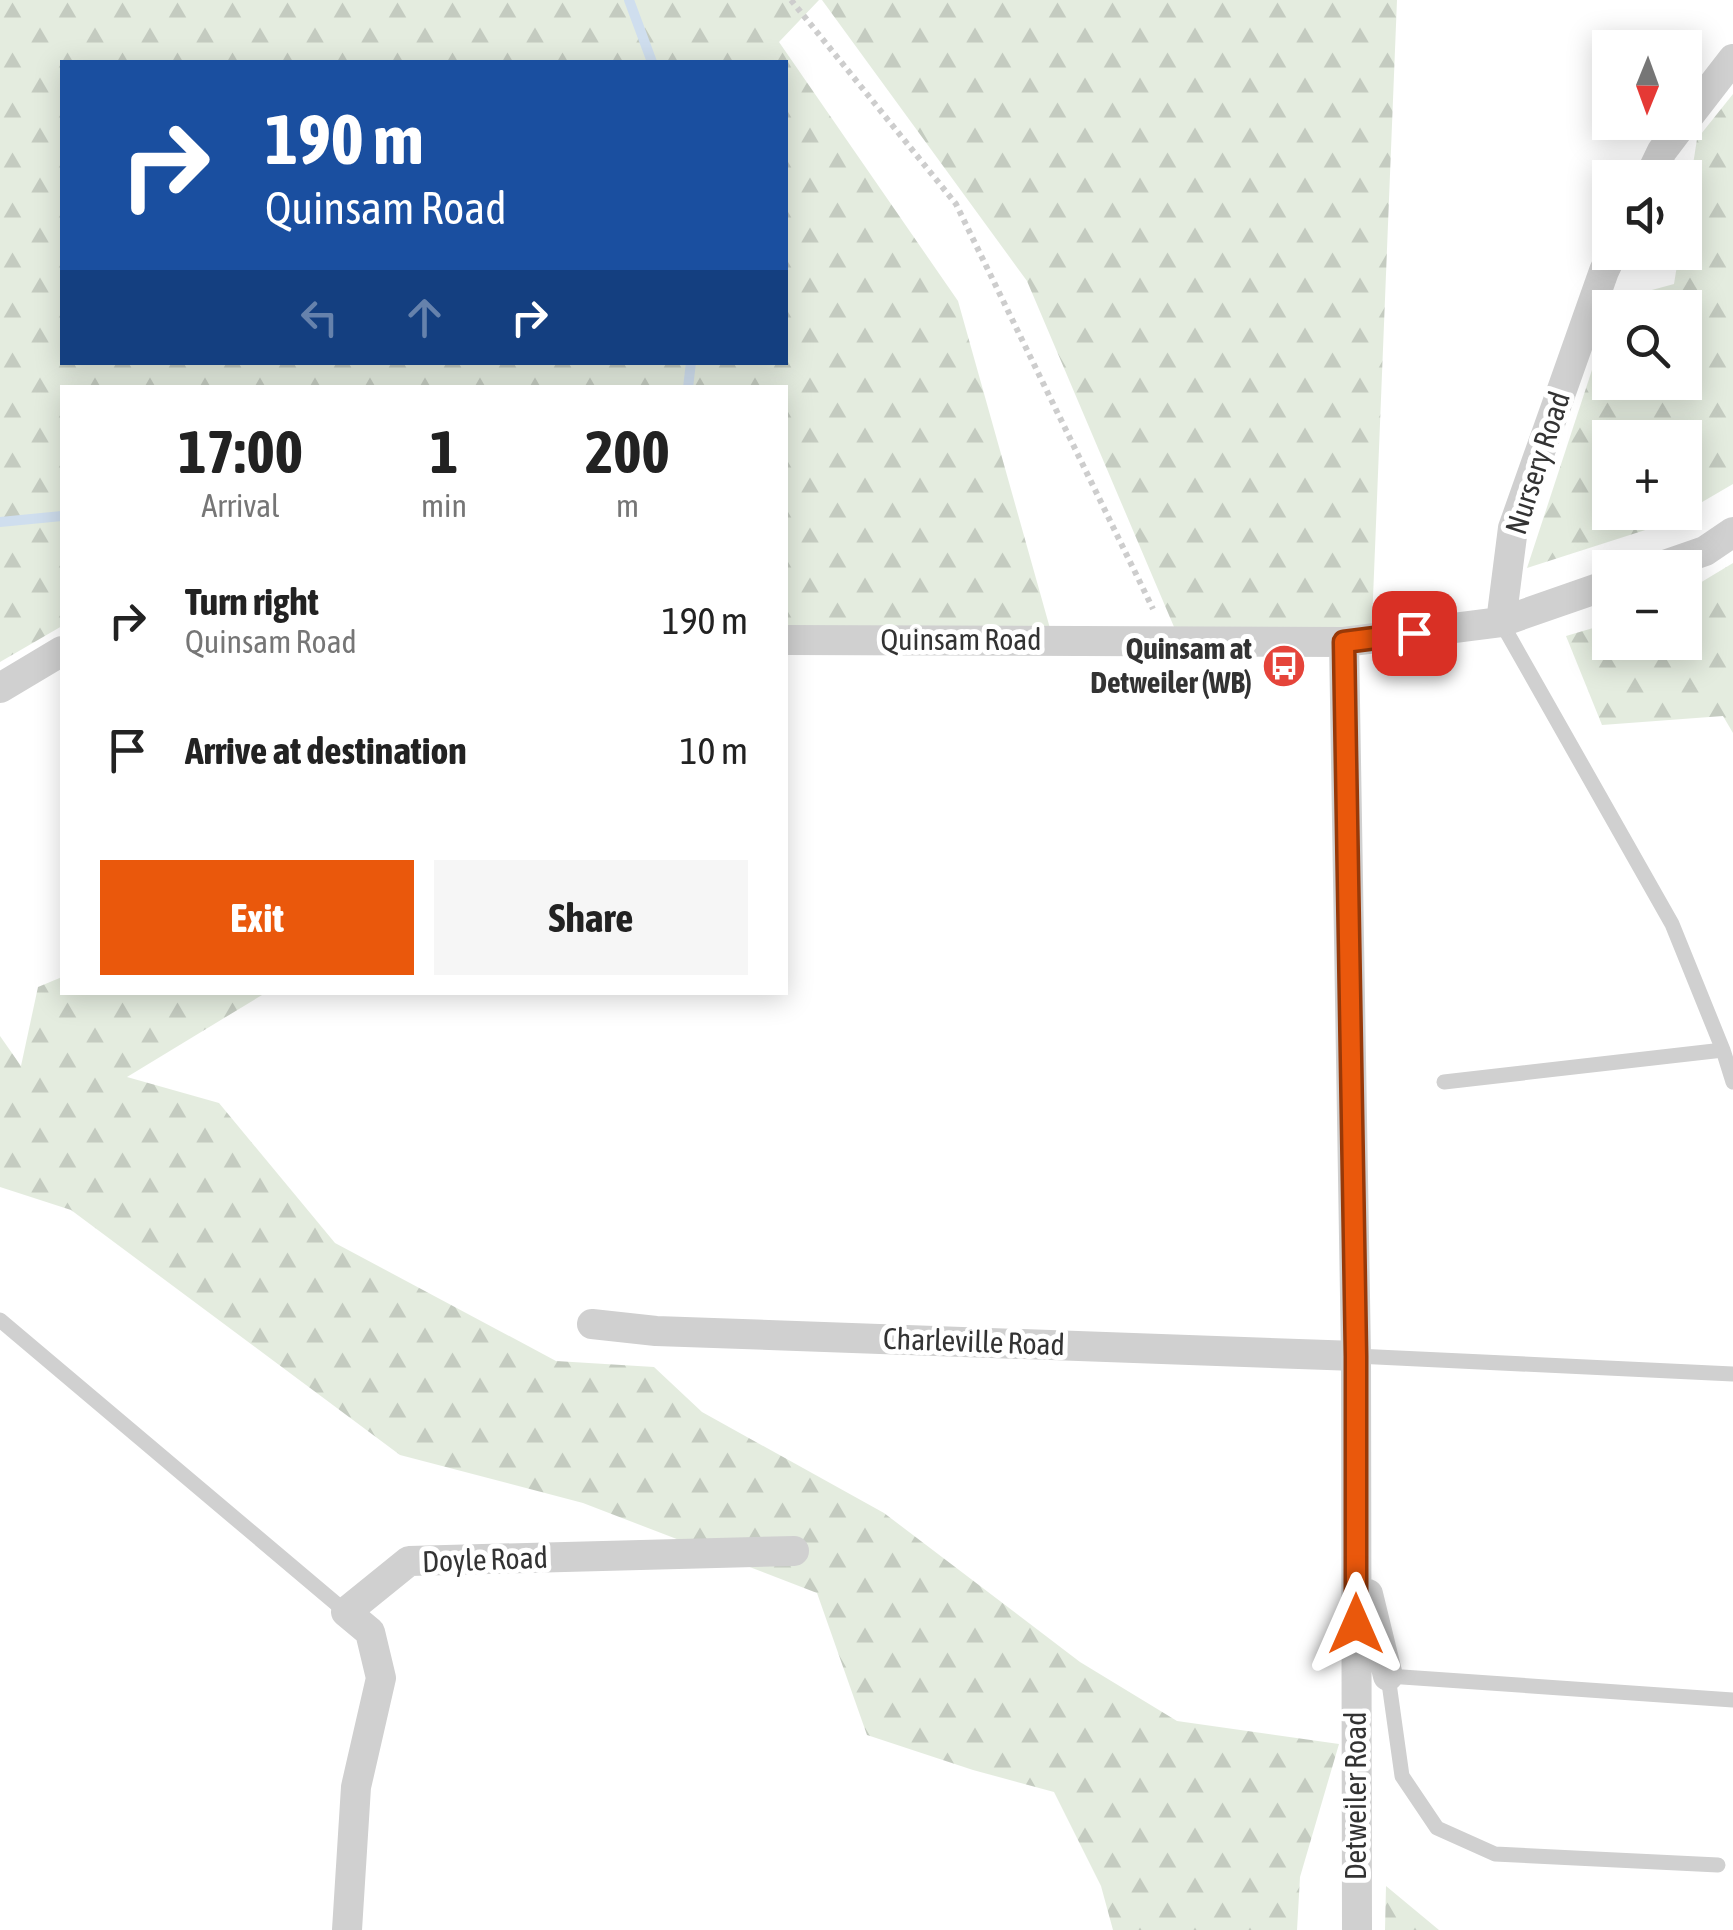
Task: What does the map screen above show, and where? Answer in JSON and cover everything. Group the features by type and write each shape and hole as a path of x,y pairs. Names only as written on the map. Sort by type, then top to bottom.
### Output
{"street":[{"path":"1702,99 1733,60"},
{"name":"Nursery Road","path":"1500,622 1513,528 1604,270"},
{"path":"1702,551 1733,532"},
{"name":"Quinsam Road","path":"788,640 1344,642 1500,622 1592,590"},
{"name":"Detweiler Road","path":"1344,642 1356,1356 1357,1930"},
{"path":"0,688 60,652"},
{"name":"Charleville Road","path":"592,1324 656,1331 1356,1356"},
{"path":"1356,1547 1388,1676"},
{"name":"Doyle Road","path":"346,1612 409,1562 794,1551"},
{"path":"346,1612 370,1632 380,1678 356,1787 347,1930"}],"lane":[{"path":"1500,622 1672,924 1733,1082"},
{"path":"1444,1082 1723,1050"},
{"path":"0,1320 346,1612"},
{"path":"1356,1356 1733,1374"},
{"path":"1718,1865 1494,1854 1437,1828 1402,1776 1388,1676 1733,1700"}],"path":[{"path":"792,0 956,204 1169,641"}],"green space":[{"path":"0,0 819,0 779,42 958,301 1053,639 788,648 788,385 60,385 60,627 0,662"},
{"path":"822,0 1397,0 1371,648 1180,641 1027,281"},
{"path":"1733,94 1733,484 1702,502 1702,420 1592,420 1592,530 1645,530 1527,568 1592,370 1592,400 1702,400 1702,290 1652,290 1674,284 1676,270 1702,270 1702,160 1694,160 1702,133"},
{"path":"1733,563 1733,733 1723,716 1602,725 1566,636 1592,628 1592,660 1702,660 1702,582"},
{"path":"60,978 60,995 262,995 127,1077 219,1103 335,1243 556,1361 654,1367 702,1412 884,1513 1080,1662 1177,1721 1339,1744 1300,1877 1297,1930 1113,1930 1101,1886 1054,1792 867,1735 817,1593 583,1503 400,1455 71,1210 0,1187 0,1036 21,1066 38,987"},
{"path":"1386,1886 1439,1930 1385,1930"}],"waterway":[{"path":"629,0 651,60"},
{"path":"688,385 691,365"},
{"path":"0,522 60,516"}],"place":[{"name":"Quinsam at Detweiler (WB)","path":"1284,666"}],"route":[{"path":"1356,1624 1356,1356 1344,642 1414,633"}]}
